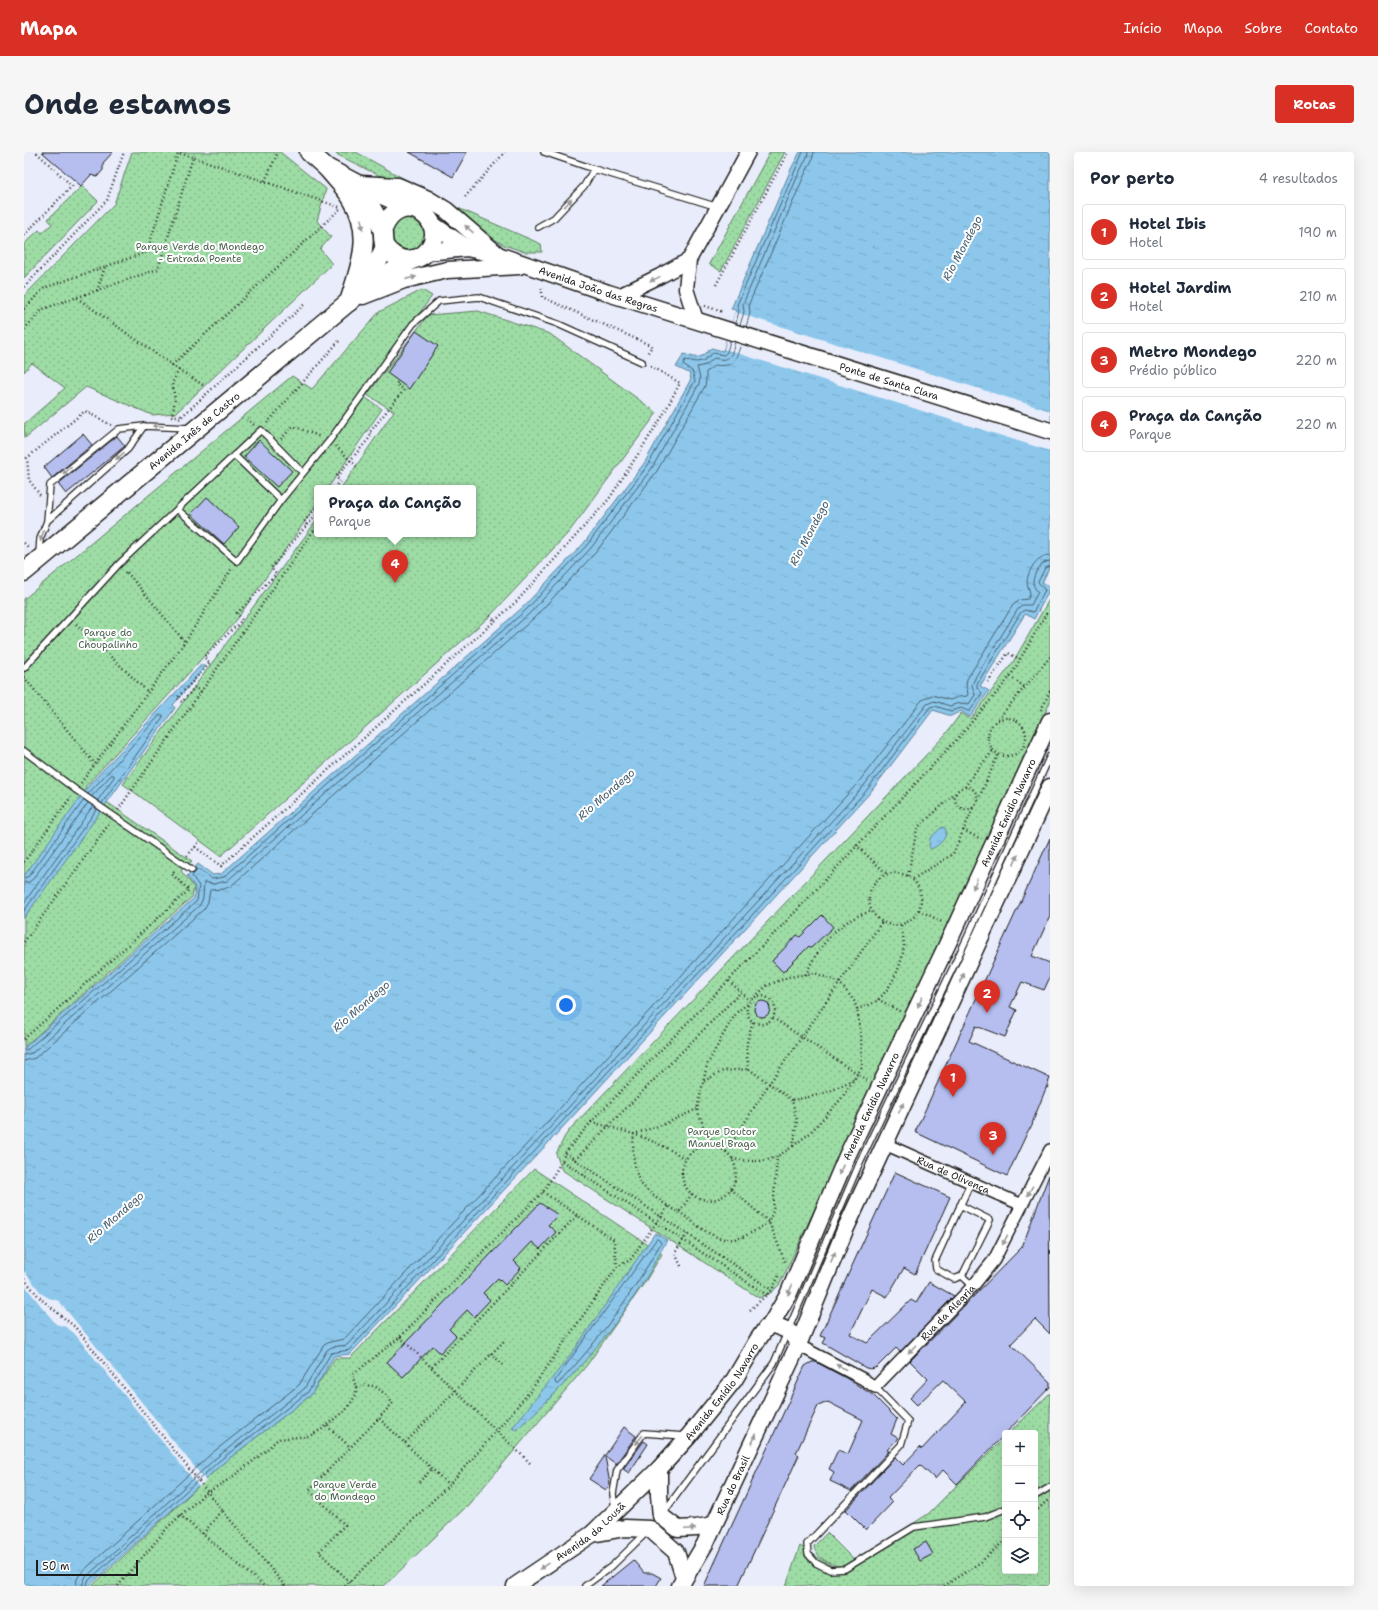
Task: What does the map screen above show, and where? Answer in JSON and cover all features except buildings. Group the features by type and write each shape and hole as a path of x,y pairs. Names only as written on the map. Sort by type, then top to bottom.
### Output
{"main road":[{"path":"309,152 327,168 352,199 362,219 365,241 360,266 349,302"},
{"path":"327,168 357,184 421,212 427,217 432,224 434,232 433,239 420,256 398,258 391,253 357,184"},
{"path":"357,184 398,186 428,198 446,210 498,255"},
{"path":"384,238 387,220 394,213 403,209 414,209"},
{"name":"Avenida João das Regras","path":"432,224 467,248 498,255 729,331"},
{"name":"Avenida Inês de Castro","path":"363,290 384,238"},
{"name":"Avenida João das Regras","path":"420,256 467,248"},
{"name":"Avenida Inês de Castro","path":"24,572 363,290 420,256"},
{"path":"349,302 404,280 447,270 525,265"},
{"name":"Ponte de Santa Clara","path":"729,331 1050,431"},
{"name":"Avenida Emídio Navarro","path":"659,1469 688,1437 734,1380 757,1341 766,1328 772,1324 788,1295 847,1156 951,937 1050,722"},
{"path":"798,1345 845,1230 1050,787"},
{"path":"772,1324 788,1330 794,1335 798,1345"},
{"name":"Rua do Brasil","path":"682,1582 705,1544 798,1345"},
{"path":"659,1469 659,1495 656,1523 676,1552 682,1582"},
{"name":"Avenida da Lousã","path":"515,1586 592,1534 659,1469"},
{"path":"592,1534 656,1523 678,1529 714,1525"}],"street":[{"path":"696,320 686,289 689,260 748,152"},
{"path":"619,296 689,260"},
{"name":"Rua de Olivença","path":"885,1144 1022,1205"},
{"name":"Rua da Alegria","path":"875,1387 973,1286 994,1260 1050,1150"},
{"path":"798,1345 863,1379 875,1387"}],"lane":[{"path":"544,152 594,170 718,207"},
{"path":"538,227 554,218 584,186 594,170"},
{"path":"177,509 237,561 282,500 330,440 413,324 440,301 480,297 558,324 642,362"},
{"path":"39,560 40,540 47,521 50,485 119,429 144,426 197,428"},
{"path":"47,521 128,449 144,426"},
{"path":"24,668 119,564 261,430 303,473"},
{"path":"234,455 282,500"},
{"path":"24,751 103,810 192,870"},
{"path":"585,1586 612,1566 656,1523 774,1363 799,1301 860,1162 968,936 1050,756"},
{"path":"960,1205 990,1220 962,1276 954,1279 936,1269 935,1261 960,1205 971,1182"},
{"path":"962,1276 973,1286"},
{"path":"875,1387 908,1421 901,1445 807,1544 808,1554 816,1563 830,1570 845,1569 914,1527 985,1517 1002,1510"},
{"path":"616,1510 613,1494 616,1470 644,1433 688,1437"},
{"path":"1038,1494 1050,1488"}],"path":[{"path":"24,235 72,186 36,152"},
{"path":"24,287 107,200 124,152"},
{"path":"266,181 278,152"},
{"path":"465,197 505,152"},
{"path":"716,286 788,152"},
{"path":"24,309 44,288 147,252 178,153 266,181 341,208 172,366"},
{"path":"24,329 43,309 158,269 193,157"},
{"path":"97,291 106,267"},
{"path":"195,847 221,866 517,601 609,499 662,417 680,383 642,362 652,346 542,297 542,288"},
{"path":"77,298 172,366 203,385"},
{"path":"701,301 705,306 727,313"},
{"path":"179,370 172,383 175,399 172,416 182,416 306,303"},
{"path":"261,430 339,341"},
{"path":"337,485 340,481 336,477 372,435 369,433 404,390 396,384 399,381"},
{"path":"48,507 29,480 27,458 85,411 119,429"},
{"path":"307,525 304,522 314,510"},
{"path":"201,692 195,687 182,702 177,698 210,663 204,658 242,620 237,613 276,574 271,568 314,518"},
{"path":"24,942 314,530"},
{"path":"24,862 78,792 95,764 185,642 237,561"},
{"path":"121,577 126,571 185,642"},
{"path":"118,1586 180,1515 203,1495 232,1478 278,1439 309,1436 327,1426 352,1403 356,1395 356,1387 352,1375 400,1337 460,1274 543,1192 562,1161 565,1153 591,1122 729,980 960,736 1010,677 1046,614 1050,616"},
{"path":"490,616 495,621"},
{"path":"69,618 148,692"},
{"path":"71,630 81,619"},
{"path":"988,682 1008,653 1020,659"},
{"path":"996,721 1008,718 1019,722 1025,732 1026,738 1023,748 1014,755 998,755 993,751 988,740 989,729 1050,657"},
{"path":"30,673 24,678 95,764"},
{"path":"1010,677 1025,687"},
{"path":"908,876 917,828 957,792 965,787 975,772 993,751"},
{"path":"913,879 953,854 998,755"},
{"path":"957,792 956,802 964,809 970,809 975,805 977,799 976,794 970,788 965,787"},
{"path":"963,830 982,839"},
{"path":"24,1039 189,890 172,874 200,841"},
{"path":"856,845 887,874"},
{"path":"894,872 908,876 913,879 921,894 922,902 920,910 912,919 901,925 895,926 882,922 872,911 869,896 871,889 875,882 887,874 894,872"},
{"path":"920,910 943,922"},
{"path":"806,975 810,963 840,927 853,918 872,911"},
{"path":"726,1152 769,1084 882,922"},
{"path":"857,1009 867,1006 878,999 897,972 904,946 901,925"},
{"path":"716,1146 707,1145 698,1147 685,1159 682,1167 681,1176 684,1184 692,1194 703,1200 710,1200 725,1195 731,1189 735,1180 736,1169 732,1159 726,1152 716,1146 705,1131 697,1109 707,1065 728,1026 738,1011 766,986 788,977 815,973 840,983 854,1001 857,1009 861,1035 862,1067 858,1075 841,1099 809,1134 793,1146 768,1160 758,1162 732,1159"},
{"path":"729,980 749,1002 747,1014 753,1022 761,1024 766,1023 773,1018 775,1008 770,998 765,996 755,997"},
{"path":"575,1160 741,992"},
{"path":"878,999 901,1013"},
{"path":"773,1018 869,1082"},
{"path":"749,1069 746,1053 746,1042 753,1022"},
{"path":"704,1081 723,1071 749,1069 792,1100 797,1121 793,1146"},
{"path":"792,1100 817,1096 841,1087 858,1075"},
{"path":"634,1134 697,1109"},
{"path":"591,1122 634,1134 668,1147 685,1159"},
{"path":"634,1134 633,1148 635,1167 642,1185 668,1206 714,1236 727,1240 740,1238 769,1222 773,1211 777,1156"},
{"path":"565,1153 772,1290"},
{"path":"562,1161 767,1295"},
{"path":"583,1175 589,1168"},
{"path":"731,1189 769,1222 785,1262 782,1268"},
{"path":"543,1192 614,1240 617,1267"},
{"path":"679,1212 692,1194"},
{"path":"345,1586 449,1485 531,1390 617,1267 630,1260 668,1206"},
{"path":"432,1367 577,1214"},
{"path":"681,1266 674,1253 687,1234"},
{"path":"750,1310 772,1290 780,1274"},
{"path":"24,1278 41,1299 75,1327 285,1586"},
{"path":"400,1337 497,1430 532,1466"},
{"path":"405,1443 504,1341"},
{"path":"491,1354 504,1366"},
{"path":"350,1582 319,1552 345,1525 309,1490 393,1403 375,1386 367,1384 356,1387"},
{"path":"379,1418 449,1485"},
{"path":"327,1426 350,1447"},
{"path":"419,1482 432,1469"},
{"path":"1038,1509 1050,1499"},
{"path":"203,1534 222,1510"},
{"path":"180,1515 264,1586"},
{"path":"944,1586 980,1562 1002,1543"}],"green space":[{"name":"Parque Verde do Mondego - Entrada Poente","path":"132,152 280,152 326,189 317,221 331,237 320,249 332,264 176,413 152,415 86,387 25,438 24,424 65,388 32,363 24,372 24,296 114,204"},
{"path":"337,152 356,152 451,205 541,244 542,252 525,252 504,245 412,186 378,175 336,154"},
{"path":"770,152 785,152 721,271 709,264"},
{"path":"82,186 98,201 24,278 24,244 39,230 42,233 52,224 48,219"},
{"path":"408,217 414,218 420,222 424,228 424,240 420,246 414,250 408,251 402,250 396,246 392,240 391,234 392,228 396,222 402,218"},
{"name":"Parque do Choupalinho","path":"422,290 432,296 360,394 382,409 330,485 314,485 314,508 235,622 85,787 192,861 181,871 194,887 192,897 24,1047 24,599 292,376 312,389 379,312"},
{"path":"478,311 550,334 657,413 569,532 490,616 221,856 123,784 314,524 314,537 476,537 476,485 343,485 394,411 367,395 428,315"},
{"name":"Parque Doutor Manuel Braga","path":"1050,598 1050,702 780,1284 772,1292 759,1298 562,1170 556,1154 565,1136 572,1127 945,735 961,713 971,719 1013,662"},
{"name":"Parque Verde do Mondego","path":"534,1169 662,1254 645,1282 587,1365 468,1505 384,1586 92,1586 222,1464 311,1395 335,1358 350,1358"},
{"path":"1050,1393 1050,1586 786,1586 800,1546 832,1566 845,1567 928,1514 1002,1440 1002,1574 1038,1574 1038,1430 1012,1430"},
{"path":"827,1533 854,1560 845,1565 838,1566 829,1563 820,1557 814,1546"}],"water":[{"name":"Rio Mondego","path":"800,152 1050,152 1050,566 1042,583 1050,587 1050,589 1034,619 1025,614 980,686 989,691 970,717 961,711 951,716 933,710 869,794 551,1140 350,1354 334,1356 311,1395 222,1464 89,1586 24,1586 24,1048 194,898 195,887 187,876 198,864 213,875 221,874 523,607 584,543 645,462 691,379 689,373 676,367 684,354 699,357 711,348 723,351 736,310 731,309 791,169"},
{"path":"202,664 205,667 173,705 175,708 24,918 24,876 89,785"},
{"path":"942,827 945,828 946,835 937,846 931,849 929,846 930,838"},
{"path":"655,1233 667,1240 630,1303 585,1361 552,1397 516,1430 512,1428 570,1356"}],"pier":[{"path":"735,312 1050,411 1050,451 724,349"},
{"path":"24,1271 42,1294 59,1301 206,1481 199,1487 74,1333 66,1327 56,1324 24,1285"}],"place":[{"name":"Praça da Canção","path":"395,583"},
{"name":"Hotel Jardim","path":"987,1013"},
{"name":"Hotel Ibis","path":"953,1097"},
{"name":"Metro Mondego","path":"993,1155"}]}
